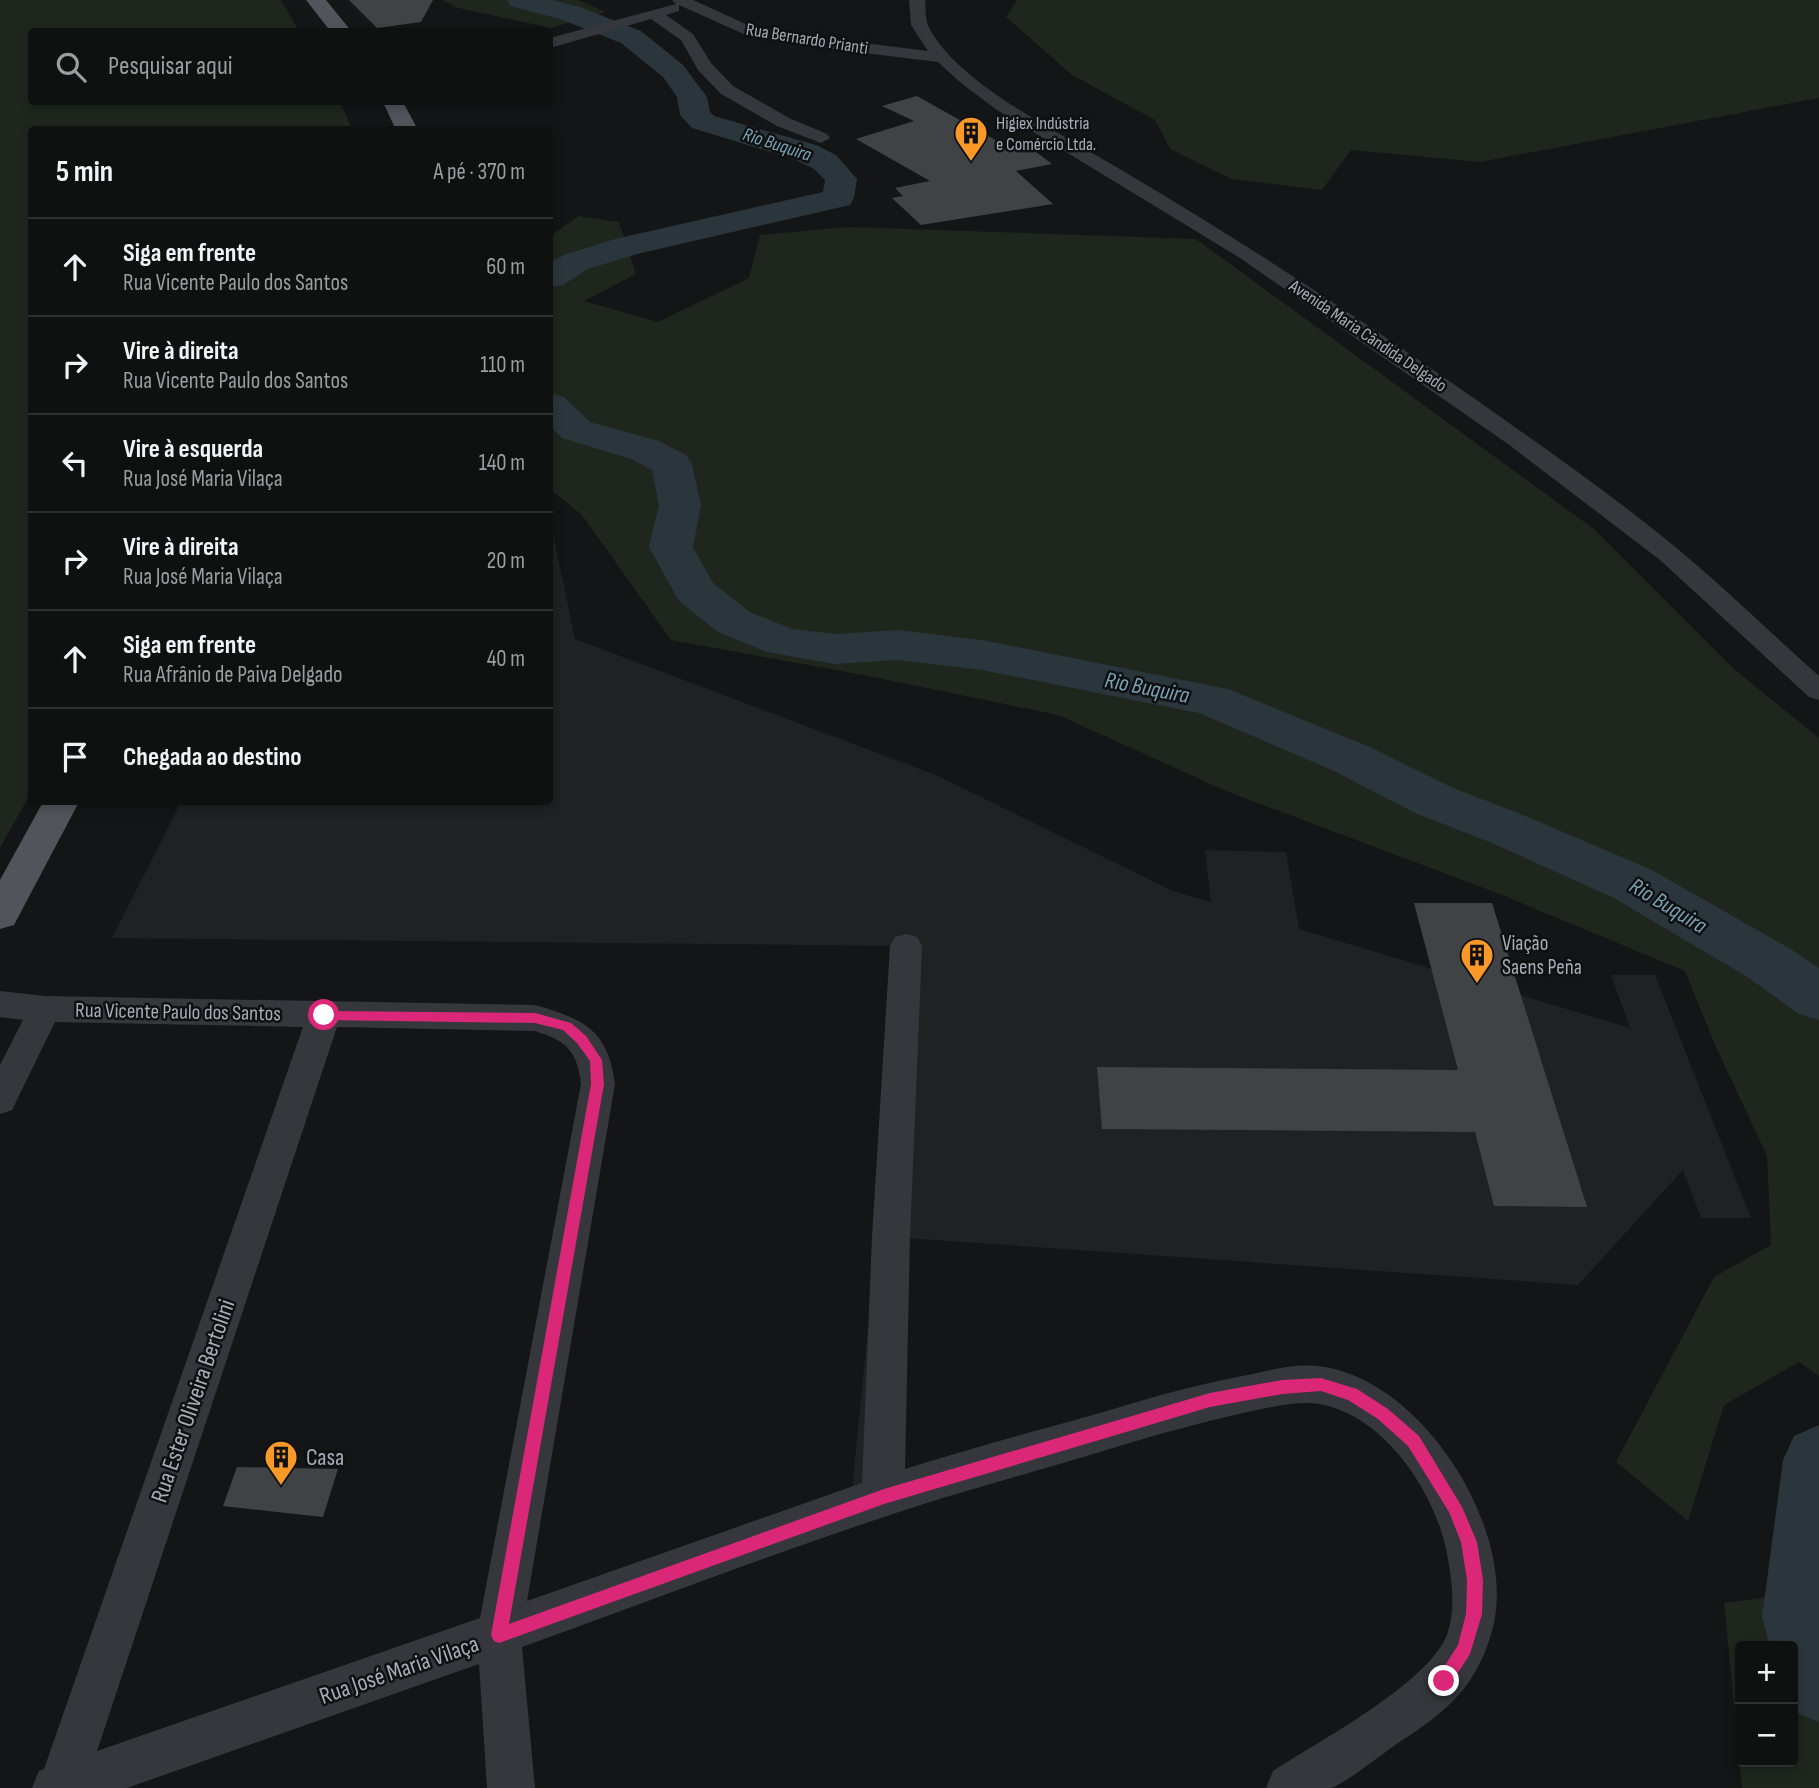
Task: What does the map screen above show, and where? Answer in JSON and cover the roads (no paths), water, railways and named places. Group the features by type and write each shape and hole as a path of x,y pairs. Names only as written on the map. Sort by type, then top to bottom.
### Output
{"main road":[{"path":"300,0 321,28"},
{"path":"316,0 339,28"},
{"path":"374,105 382,126"},
{"path":"394,105 405,126"},
{"path":"0,915 59,805"}],"street":[{"name":"Avenida Maria Cândida Delgado","path":"917,0 916,14 940,57 962,77 1000,105 1149,192 1318,300 1579,484 1672,557 1819,691"},
{"name":"Rua Bernardo Prianti","path":"690,1 727,23 768,35 940,57"},
{"path":"553,42 690,1"},
{"path":"653,13 687,37 704,66 727,90 783,122 821,138"},
{"path":"884,1496 891,1237 906,946"},
{"name":"Rua Vicente Paulo dos Santos","path":"0,1004 46,1009 535,1018 567,1027 581,1039 596,1060 596,1097 499,1635 512,1788"},
{"path":"0,1100 46,1009"},
{"name":"Rua Ester Oliveira Bertolini","path":"59,1787 324,1015"},
{"name":"Rua José Maria Vilaça","path":"59,1787 499,1635 884,1496 1210,1400 1282,1387 1321,1385 1352,1394 1383,1414 1413,1441 1455,1507 1469,1542 1475,1580 1474,1614 1465,1648 1444,1681 1415,1705 1290,1788"}],"waterway":[{"name":"Rio Buquira","path":"520,0 570,13 631,37 673,71 692,97 695,115 703,122 805,152 825,162 841,179 838,198 627,246 576,262 553,275"},
{"name":"Rio Buquira","path":"553,408 576,430 645,450 671,464 680,505 671,547 695,591 734,622 783,642 835,649 897,645 982,655 1211,700 1352,759 1433,800 1510,830 1633,884 1769,963 1819,998"},
{"name":"Rio Buquira","path":"1819,1460 1800,1617 1819,1683"}],"place":[{"name":"Higiex Indústria e Comércio Ltda.","path":"971,163"},
{"name":"Viação Saens Peña","path":"1477,985"},
{"name":"Casa","path":"281,1487"}]}
